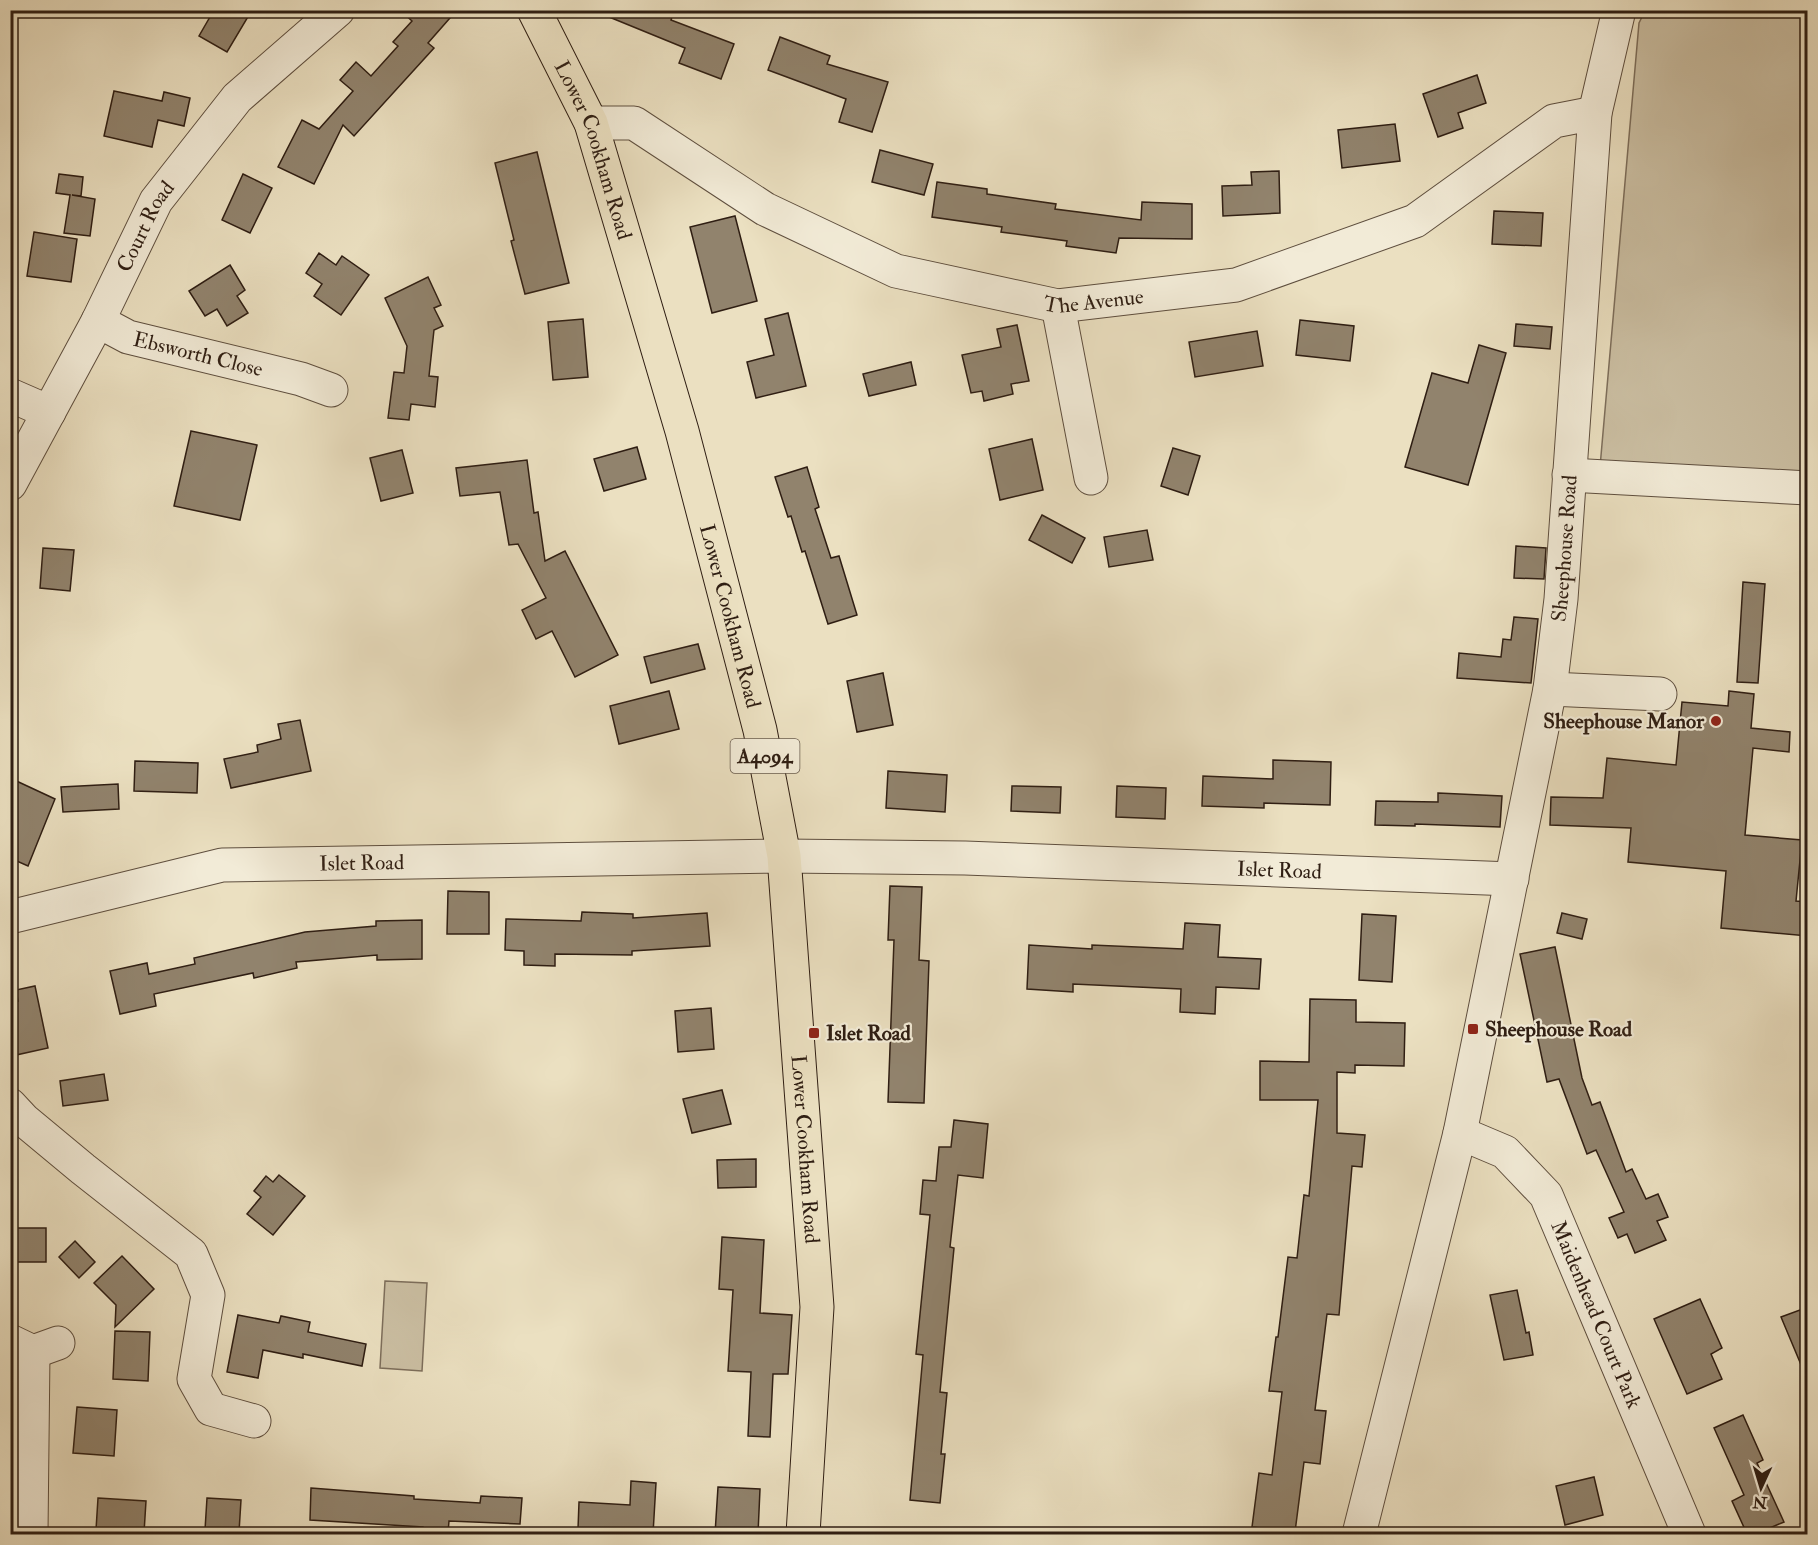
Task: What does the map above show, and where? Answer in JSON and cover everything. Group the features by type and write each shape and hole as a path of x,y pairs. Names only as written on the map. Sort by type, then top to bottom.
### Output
{"main road":[{"name":"Lower Cookham Road","path":"534,10 591,123 682,431 760,730 784,856 817,1307 803,1534"}],"street":[{"name":"Court Road","path":"10,484 98,321 160,195 237,98 338,10"},
{"name":"Sheephouse Road","path":"1359,1534 1460,1133 1550,689 1561,599 1595,113 1619,10"},
{"name":"The Avenue","path":"591,123 634,123 765,209 896,272 1059,306 1236,285 1415,221 1554,121 1595,113"},
{"path":"1059,306 1091,478"},
{"name":"Ebsworth Close","path":"98,321 128,337 312,374"},
{"path":"10,396 49,412"},
{"path":"1569,475 1808,488"},
{"path":"1550,689 1660,694"},
{"name":"Islet Road","path":"10,917 222,865 784,856 965,858 1512,879"},
{"path":"10,1105 24,1120 83,1169 192,1254 208,1295 194,1379 212,1408 254,1421"},
{"name":"Maidenhead Court Park","path":"1460,1133 1505,1152 1546,1195 1689,1534"},
{"path":"31,1534 34,1346"}],"shaded area":[{"path":"1645,11 1807,11 1807,477 1600,467 1639,23"},
{"path":"385,1281 427,1283 422,1371 380,1368"}],"building":[{"path":"214,10 252,10 227,52 199,36"},
{"path":"400,10 457,10 428,43 434,48 354,136 343,125 314,184 278,167 302,120 319,129 353,91 340,80 356,62 371,76 398,46 393,42 412,21"},
{"path":"592,10 674,10 671,20 734,44 721,79 679,63 685,48"},
{"path":"780,37 830,56 827,64 888,82 872,132 839,122 846,99 768,70"},
{"path":"1477,75 1486,103 1458,113 1463,128 1438,137 1423,94"},
{"path":"114,91 162,101 164,92 190,98 184,126 158,120 152,147 104,136"},
{"path":"1395,124 1400,161 1342,168 1338,130"},
{"path":"880,150 933,164 924,195 872,182"},
{"path":"537,152 569,283 525,294 511,241 514,240 495,163"},
{"path":"1279,171 1280,213 1223,216 1222,186 1252,185 1251,172"},
{"path":"59,174 83,177 81,196 72,195 95,199 90,236 64,233 70,195 56,193"},
{"path":"243,174 272,188 250,233 222,220"},
{"path":"937,182 987,189 987,194 1056,204 1055,209 1141,220 1142,202 1192,204 1192,239 1119,238 1116,253 1066,246 1067,241 1001,232 1002,227 932,217"},
{"path":"1494,211 1543,213 1541,246 1492,244"},
{"path":"735,216 757,301 712,313 690,227"},
{"path":"34,232 77,239 71,282 27,276"},
{"path":"319,253 336,265 342,256 369,275 341,315 314,296 322,284 306,273"},
{"path":"230,265 245,290 237,296 248,313 227,326 217,309 205,316 189,291"},
{"path":"428,277 441,305 434,308 443,326 434,330 429,376 438,377 435,407 411,404 409,420 388,418 394,372 404,373 407,346 385,298"},
{"path":"788,313 806,386 756,398 747,362 774,355 765,319"},
{"path":"583,319 588,377 553,380 548,322"},
{"path":"1300,320 1354,326 1350,361 1296,355"},
{"path":"1516,324 1552,327 1550,349 1514,346"},
{"path":"1017,325 1029,381 1011,384 1013,394 984,401 982,391 971,393 962,355 1001,347 997,329"},
{"path":"1257,331 1263,366 1195,377 1189,342"},
{"path":"1479,345 1506,353 1468,485 1405,467 1432,373 1468,383"},
{"path":"911,362 916,385 869,396 863,374"},
{"path":"191,431 257,445 240,520 174,506"},
{"path":"1032,439 1043,490 1000,500 989,449"},
{"path":"637,447 646,479 604,491 594,459"},
{"path":"1173,448 1200,456 1188,495 1161,486"},
{"path":"402,450 413,493 381,501 370,458"},
{"path":"527,460 534,513 538,512 545,561 565,551 618,655 575,677 552,631 536,639 522,610 546,598 518,544 509,545 500,492 460,496 456,468"},
{"path":"807,467 819,507 815,509 831,558 839,556 857,615 828,624 805,551 802,552 791,516 788,517 775,477"},
{"path":"1042,515 1085,538 1072,563 1029,540"},
{"path":"1147,530 1153,560 1109,567 1104,537"},
{"path":"1516,546 1546,548 1544,579 1514,578"},
{"path":"43,548 74,550 70,591 40,588"},
{"path":"1743,582 1765,584 1758,683 1737,682"},
{"path":"1514,617 1538,619 1531,683 1457,678 1459,653 1501,657 1503,639 1511,640"},
{"path":"698,644 705,669 651,683 644,657"},
{"path":"883,673 893,725 857,732 847,681"},
{"path":"669,691 679,729 619,744 610,706"},
{"path":"1729,691 1754,694 1751,728 1790,732 1789,752 1753,748 1745,835 1802,840 1796,901 1808,902 1808,936 1721,928 1726,871 1628,862 1631,828 1550,825 1551,797 1603,798 1607,758 1676,765 1682,702 1728,706"},
{"path":"300,720 311,771 231,788 224,759 258,752 257,745 281,739 278,724"},
{"path":"1273,760 1331,762 1330,805 1264,803 1264,808 1202,806 1203,776 1273,779"},
{"path":"135,761 198,763 197,793 134,791"},
{"path":"888,771 947,775 945,812 886,808"},
{"path":"10,778 55,799 28,866 10,858"},
{"path":"118,784 119,809 63,812 61,787"},
{"path":"1012,786 1061,787 1060,813 1011,811"},
{"path":"1117,786 1166,788 1165,819 1116,817"},
{"path":"1438,793 1502,796 1500,827 1375,825 1376,801 1438,802"},
{"path":"890,886 922,887 919,960 929,961 924,1103 888,1102 894,940 888,940"},
{"path":"448,891 489,892 489,934 447,934"},
{"path":"582,912 633,914 633,918 707,913 710,946 632,951 632,955 555,954 555,966 524,965 524,951 505,950 506,919 581,921"},
{"path":"1562,913 1587,919 1582,939 1557,933"},
{"path":"1362,914 1396,916 1392,982 1359,980"},
{"path":"422,920 422,959 377,960 377,955 296,962 297,968 254,978 253,973 154,994 156,1006 120,1014 110,971 147,963 149,974 195,964 194,958 305,932 376,926 376,921"},
{"path":"1185,923 1220,925 1218,957 1261,959 1259,989 1216,987 1215,1014 1180,1012 1181,989 1073,984 1073,992 1027,989 1029,945 1092,949 1092,945 1183,949"},
{"path":"1555,947 1582,1078 1592,1105 1600,1102 1626,1172 1632,1169 1646,1199 1658,1194 1668,1217 1657,1221 1666,1240 1635,1253 1627,1234 1618,1238 1609,1218 1624,1212 1596,1150 1587,1154 1559,1079 1547,1082 1520,954"},
{"path":"35,986 48,1048 16,1055 10,1029 10,1002 18,1001 16,990"},
{"path":"1310,999 1356,1000 1356,1022 1405,1023 1404,1066 1355,1065 1355,1073 1337,1072 1337,1133 1365,1135 1362,1167 1352,1166 1339,1315 1327,1314 1315,1410 1326,1411 1320,1464 1304,1462 1295,1532 1252,1527 1259,1473 1272,1475 1282,1392 1269,1391 1288,1257 1297,1258 1304,1195 1309,1196 1318,1100 1260,1100 1260,1061 1309,1062"},
{"path":"711,1008 714,1049 678,1052 675,1011"},
{"path":"104,1074 108,1100 63,1106 60,1081"},
{"path":"722,1090 731,1124 692,1133 683,1099"},
{"path":"954,1120 988,1124 983,1178 958,1175 950,1247 954,1248 940,1392 947,1393 941,1454 945,1454 940,1503 910,1500 923,1355 916,1354 930,1215 920,1214 923,1180 936,1181 939,1147 951,1147"},
{"path":"756,1159 756,1187 718,1188 717,1160"},
{"path":"279,1175 305,1196 273,1235 247,1214 261,1197 254,1191 266,1176 273,1182"},
{"path":"14,1228 46,1228 46,1262 13,1262"},
{"path":"722,1237 764,1240 760,1313 792,1315 788,1374 773,1374 770,1437 748,1436 751,1372 728,1371 733,1290 719,1289"},
{"path":"75,1241 95,1262 79,1278 59,1257"},
{"path":"122,1256 154,1289 115,1327 116,1305 94,1283"},
{"path":"1517,1290 1533,1355 1504,1360 1490,1295"},
{"path":"1700,1299 1722,1348 1711,1354 1722,1379 1687,1394 1654,1319"},
{"path":"1808,1307 1808,1379 1807,1379 1781,1317"},
{"path":"238,1315 279,1323 281,1316 310,1322 308,1332 366,1344 362,1366 303,1354 303,1358 263,1350 258,1378 227,1372"},
{"path":"115,1331 150,1332 148,1381 113,1379"},
{"path":"77,1407 117,1410 114,1456 73,1453"},
{"path":"1743,1415 1763,1460 1757,1463 1784,1522 1755,1534 1747,1534 1732,1501 1744,1495 1714,1428"},
{"path":"1594,1477 1603,1515 1565,1525 1556,1486"},
{"path":"631,1481 656,1483 653,1534 593,1534 593,1530 578,1529 579,1502 630,1505"},
{"path":"718,1487 760,1489 758,1534 715,1534"},
{"path":"311,1488 414,1496 414,1499 480,1503 481,1496 522,1498 520,1524 449,1521 448,1533 423,1531 423,1527 310,1520"},
{"path":"98,1498 146,1501 144,1533 96,1530"},
{"path":"207,1498 241,1500 239,1532 205,1530"}],"place":[{"name":"Sheephouse Manor","path":"1716,721"},
{"name":"Sheephouse Road","path":"1473,1029"},
{"name":"Islet Road","path":"814,1033"}]}
